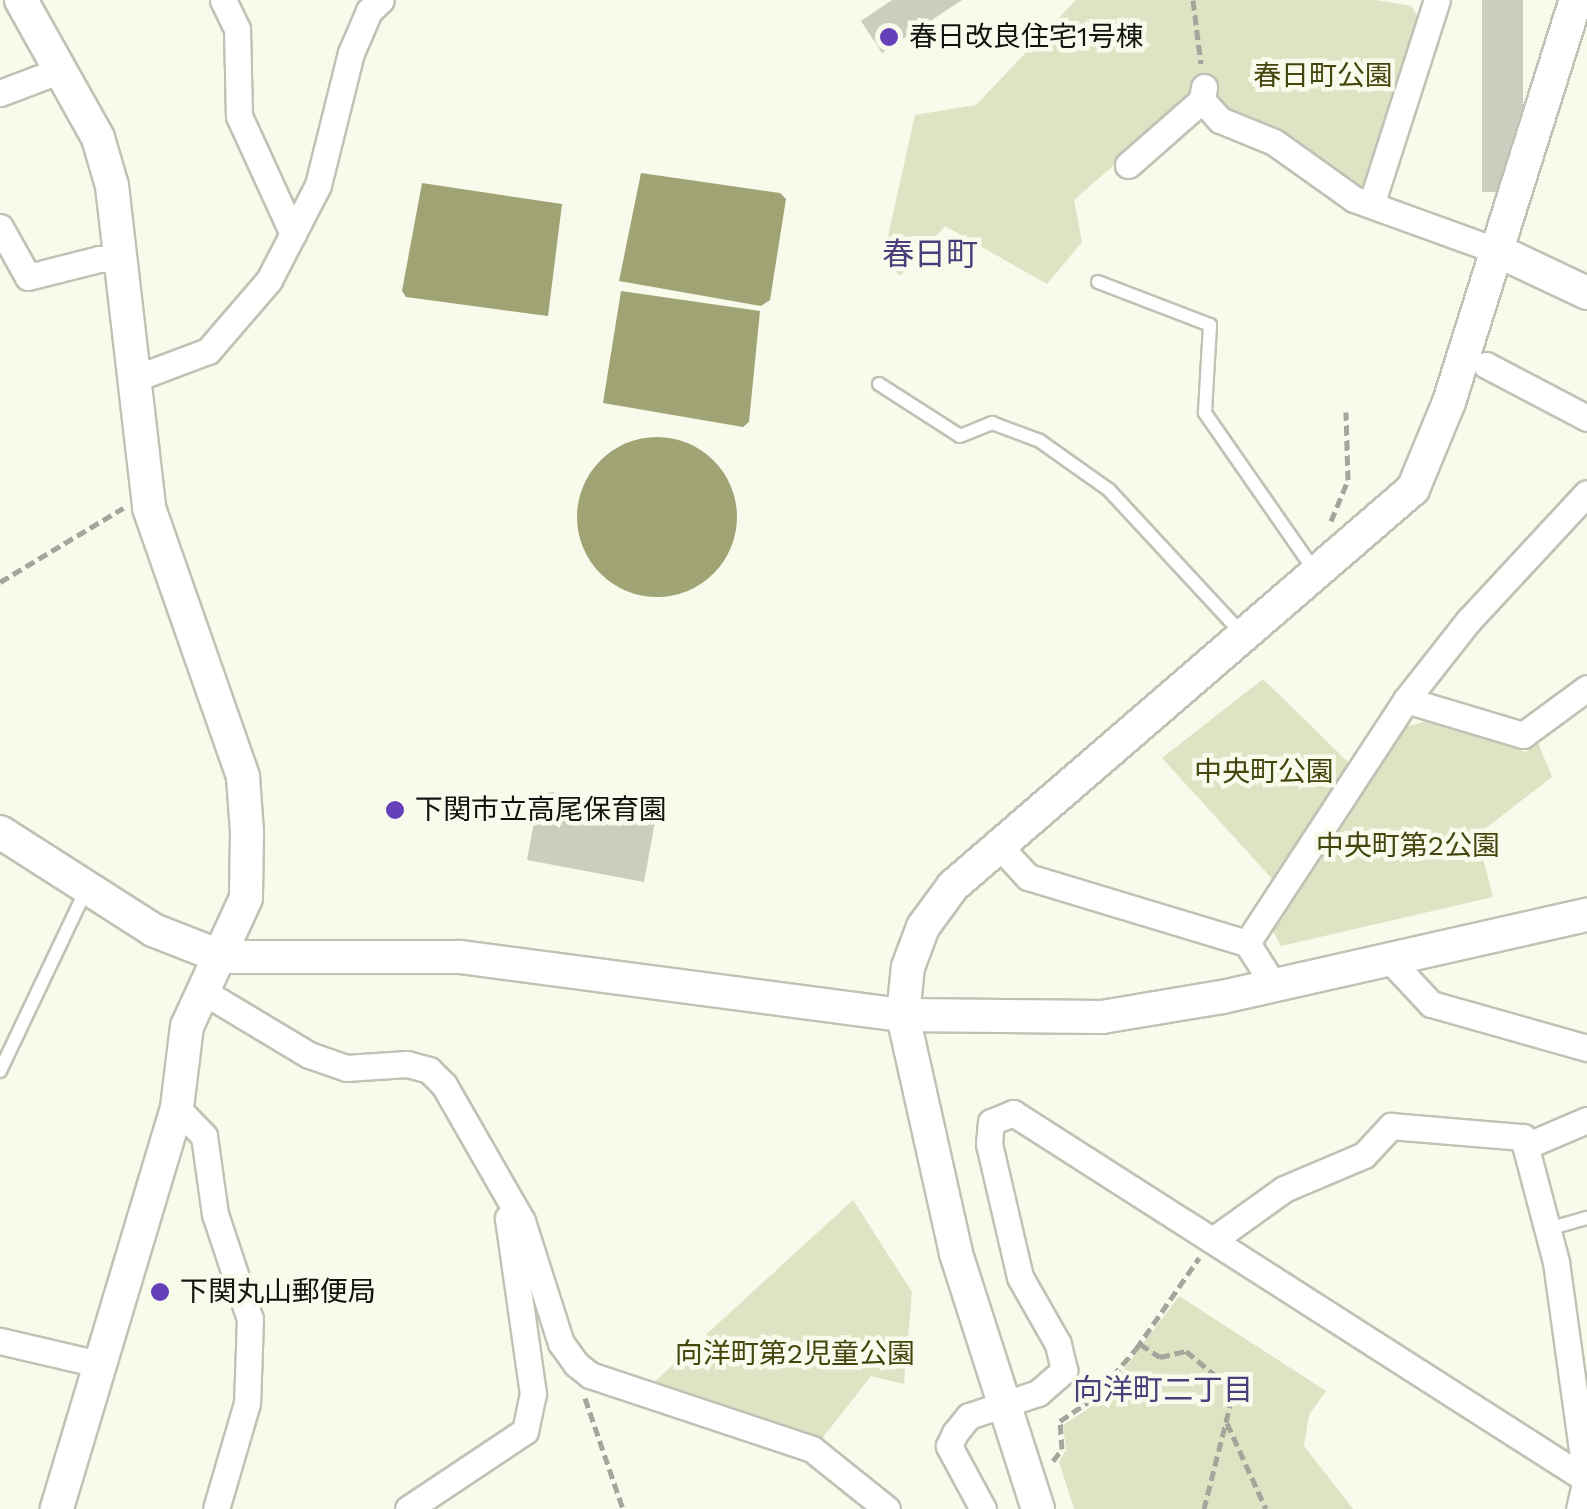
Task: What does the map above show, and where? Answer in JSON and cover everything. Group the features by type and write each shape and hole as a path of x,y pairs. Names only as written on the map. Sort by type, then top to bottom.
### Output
{"street":[{"path":"21,0 98,138 122,259 149,498 242,777 246,898 188,1026 177,1108 57,1509"},
{"path":"223,0 237,29 239,116 293,234"},
{"path":"354,0 358,35"},
{"path":"136,378 208,351 270,280 318,185 358,35 381,0"},
{"path":"1372,202 1437,0"},
{"path":"1038,1509 956,1253 903,1015 908,967 924,927 953,886 1318,576 1413,489 1498,251 1576,0"},
{"path":"0,93 45,76"},
{"path":"1128,165 1203,93 1220,120 1274,142 1354,199 1372,202 1498,251 1587,293"},
{"path":"0,227 28,278 99,258 122,259"},
{"path":"1486,365 1587,418"},
{"path":"1246,943 1406,700 1469,620 1587,493"},
{"path":"1406,700 1523,735 1587,688"},
{"path":"0,832 89,884 153,930 222,957 460,957 903,1015 1102,1017 1273,984 1587,914"},
{"path":"1000,847 1028,878 1246,943 1273,984"},
{"path":"1388,958 1431,1004 1587,1048"},
{"path":"204,992 309,1055 346,1068 407,1064 429,1070 500,1183 540,1267 560,1344 576,1364 812,1449 887,1509"},
{"path":"177,1108 204,1136 216,1214 250,1319 247,1404 216,1509"},
{"path":"983,1509 949,1446 969,1416 1004,1408 1057,1378 1063,1354 1020,1277 990,1144 991,1122 1013,1113 1586,1480"},
{"path":"1526,1146 1587,1120"},
{"path":"1212,1240 1284,1189 1364,1156 1391,1126 1523,1137 1548,1229 1584,1451 1586,1480 1579,1509"},
{"path":"408,1509 524,1431 532,1394 522,1285 500,1183"},
{"path":"0,1342 98,1364"}],"lane":[{"path":"1098,282 1210,325 1205,413 1318,576"},
{"path":"880,384 960,436 999,423 1054,451 1109,490 1245,638"},
{"path":"0,1071 89,884"},
{"path":"1548,1229 1587,1218"}],"path":[{"path":"1192,0 1203,93"},
{"path":"1337,533 1330,512 1348,480 1346,412"},
{"path":"0,582 119,509 149,498"},
{"path":"1051,1463 1062,1449 1060,1421 1093,1399 1140,1344 1212,1240"},
{"path":"1140,1344 1160,1357 1186,1351 1227,1385 1232,1398 1204,1509"},
{"path":"576,1364 622,1509"},
{"path":"1226,1420 1266,1509"}],"green space":[{"name":"春日町公園","path":"1076,0 1376,0 1411,6 1421,22 1366,186 1357,190 1190,98 1074,200 1082,242 1047,284 945,226 900,276 883,259 915,115 976,105"},
{"name":"中央町公園","path":"1263,679 1349,763 1274,881 1162,758"},
{"name":"中央町第2公園","path":"1431,720 1526,752 1537,740 1552,777 1477,835 1493,897 1281,946 1273,931 1402,728"},
{"name":"向洋町第2児童公園","path":"853,1200 912,1292 904,1384 871,1376 821,1440 651,1385"},
{"path":"1179,1296 1326,1391 1309,1415 1304,1446 1353,1509 1074,1509 1059,1462 1066,1450 1063,1425 1100,1401"}],"shaded area":[{"path":"641,173 780,193 786,199 770,300 761,306 619,281"},
{"path":"422,183 562,204 548,316 406,297 402,291"},
{"path":"621,291 760,311 749,422 743,427 603,403"},
{"path":"657,437 688,443 713,461 731,486 737,517 731,548 713,573 688,591 657,597 626,591 601,573 583,548 577,517 583,486 601,461 626,443"}],"building":[{"name":"春日改良住宅1号棟","path":"892,0 962,0 882,53 861,21"},
{"path":"1482,0 1523,0 1523,192 1482,192"},
{"path":"552,792 657,811 644,882 527,860 539,795"}],"place":[{"name":"春日改良住宅1号棟","path":"889,37"},
{"name":"下関市立高尾保育園","path":"395,810"},
{"name":"下関丸山郵便局","path":"160,1292"}],"district":[{"name":"春日町","path":"930,254"},
{"name":"向洋町二丁目","path":"1163,1390"}]}
